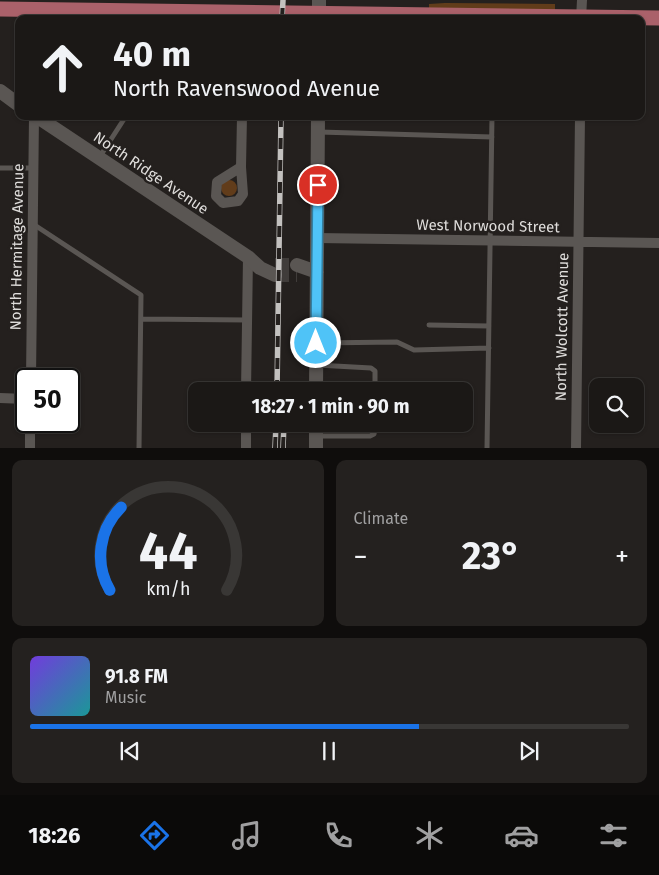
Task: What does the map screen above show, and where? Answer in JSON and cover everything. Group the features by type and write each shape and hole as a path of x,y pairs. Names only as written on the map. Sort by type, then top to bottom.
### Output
{"main road":[{"path":"0,9 19,5 435,15"},
{"path":"645,18 659,18"},
{"path":"0,92 15,101"},
{"name":"North Ridge Avenue","path":"41,120 248,257 275,270"},
{"path":"316,382 318,120"},
{"path":"297,270 317,272"}],"street":[{"path":"581,15 582,0"},
{"name":"North Hermitage Avenue","path":"30,368 35,120"},
{"path":"241,167 242,120"},
{"name":"North Wolcott Avenue","path":"576,448 580,120"},
{"name":"West Norwood Street","path":"317,238 659,243"},
{"path":"246,382 248,257"},
{"path":"0,398 15,399"},
{"path":"246,432 246,448"},
{"path":"30,433 30,448"}],"lane":[{"path":"99,158 123,120"},
{"path":"487,448 492,120"},
{"path":"318,132 492,137"},
{"path":"0,168 33,168"},
{"path":"32,223 141,295 139,448"},
{"path":"141,318 247,320"},
{"path":"429,326 489,326"},
{"path":"316,343 397,342 414,350 489,348"},
{"path":"316,365 371,368 375,371 375,382"},
{"path":"316,436 370,436 374,432"}],"shaded area":[{"path":"429,4 555,4 555,10 429,9"},
{"path":"229,180 235,182 237,188 235,194 229,196 223,194 221,188 223,182"}],"tunnel":[{"path":"275,265 297,265"},
{"path":"275,275 297,275"}],"railway":[{"path":"282,15 283,0"},
{"path":"277,382 281,120"},
{"path":"275,448 276,432"},
{"path":"283,448 284,432"}],"route":[{"path":"316,343 318,185"}]}
